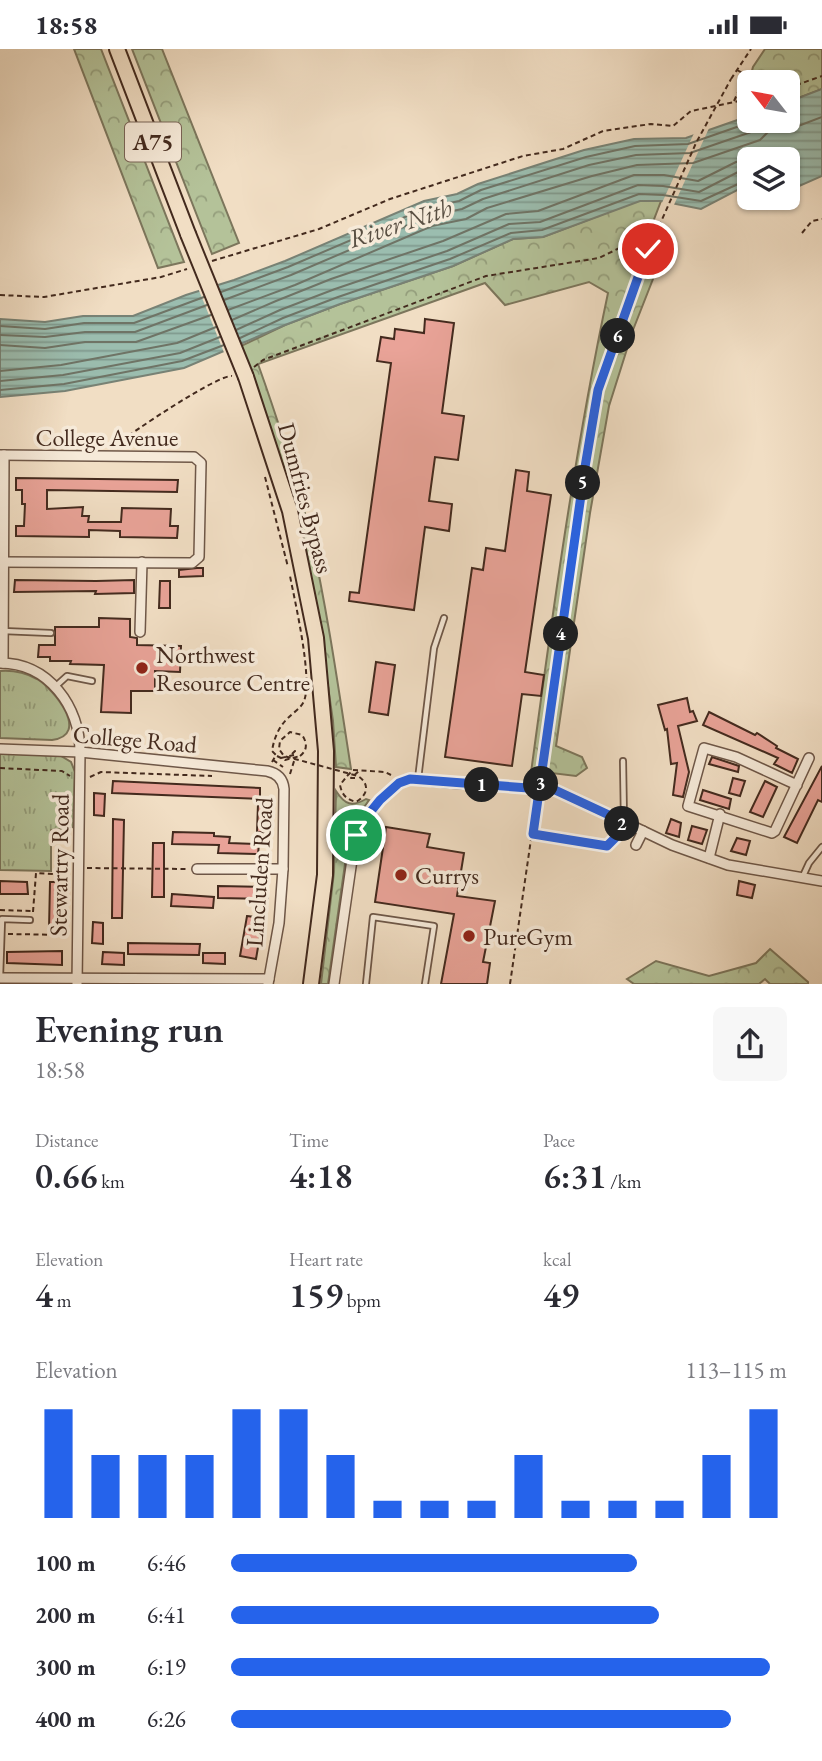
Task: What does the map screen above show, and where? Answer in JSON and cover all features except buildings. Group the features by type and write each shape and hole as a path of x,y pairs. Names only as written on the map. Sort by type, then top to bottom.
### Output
{"highway":[{"name":"Dumfries Bypass","path":"117,49 243,374 290,511 316,638 326,751 325,875 311,984"}],"street":[{"name":"College Avenue","path":"2,455 194,457 201,463 200,558 192,563 142,562"},
{"path":"2,455 2,663 32,670 55,687"},
{"path":"2,562 142,562 140,632"},
{"name":"Stewartry Road","path":"55,687 74,714 79,734 77,981"},
{"path":"797,785 736,757 704,748 688,806 720,814 772,833 775,831 797,785 809,758"},
{"name":"College Road","path":"0,749 80,752 267,771"},
{"name":"Lincluden Road","path":"267,771 276,774 283,785 284,869 279,923 269,982"},
{"path":"334,984 356,835 363,821 380,800 399,783 414,779 462,784"},
{"path":"709,858 720,814"},
{"path":"624,822 643,831 667,848 728,865 822,881"},
{"path":"636,845 643,831"},
{"path":"198,869 284,869"},
{"path":"0,978 269,982"}],"lane":[{"path":"414,779 434,648 444,618"},
{"path":"3,631 51,633"},
{"path":"55,687 67,676 92,681"},
{"path":"623,761 624,822"},
{"path":"803,877 809,863 822,848"},
{"path":"366,984 373,918 434,926 425,984"},
{"path":"0,978 2,919 30,920"}],"path":[{"path":"510,984 598,390 652,242 696,143 731,79 751,49"},
{"path":"800,84 822,76"},
{"path":"734,102 737,95"},
{"path":"203,264 319,229 390,199 523,156 563,149 603,131 651,124 673,126 691,111 737,101"},
{"path":"802,233 812,221 822,219"},
{"path":"105,456 118,443 201,389 226,375 243,374 263,360 486,276 599,258 636,240 671,233"},
{"path":"0,295 44,297 161,277 191,267"},
{"path":"264,475 289,571 300,631 306,691 303,702 288,718 274,740 272,751 285,761 294,756 300,756 306,748 302,735 290,732 280,741 279,749 284,756 291,759 354,777 363,779 366,792 356,802 347,800 341,793 340,785 346,776 354,770 385,772 414,779"},
{"path":"291,759 294,756"},
{"path":"283,785 290,776 294,756"},
{"path":"0,768 62,771 86,784 90,777 101,772 222,776"},
{"path":"354,777 360,770"},
{"path":"462,784 555,790 624,822 617,836 607,846 533,834"},
{"path":"30,920 36,873 198,869"},
{"path":"0,910 33,911"},
{"path":"2,934 77,935"}],"green space":[{"path":"74,49 101,49 184,262 158,268"},
{"path":"132,49 162,49 239,243 212,254"},
{"path":"765,49 822,49 822,89 800,97 800,70 752,70"},
{"path":"640,200 661,201 640,256 645,264 654,252 662,256 633,330 609,406 590,513 556,746 582,757 587,768 576,776 552,773 548,785 530,780 574,475 608,293 589,282 505,305 485,283 258,364 300,493 323,595 351,769 336,767 333,721 318,617 241,346 285,325 453,266 513,239 543,237"},
{"path":"0,671 28,675 52,692 66,711 69,721 68,730 63,736 52,740 0,738"},
{"path":"0,753 61,756 71,762 75,772 73,827 51,830 51,871 0,870"},
{"path":"336,791 349,803 369,800 353,824 349,836 328,984 321,984 334,872"},
{"path":"770,949 808,984 770,984 765,979 759,984 634,984 627,979 656,961 709,976 756,963"}],"water":[{"name":"River Nith","path":"822,89 822,176 800,186 800,147 737,147 737,190 701,209 661,201 640,201 543,237 513,239 453,266 340,304 184,368 65,391 0,397 0,319 45,322 83,316 133,316 285,261 424,201 457,194 478,184 584,150 634,139 686,138 737,120 737,133 800,133 800,97"}],"pier":[{"path":"710,126 673,207 661,205 695,131"},
{"path":"217,282 242,349 225,355 198,288"}],"place":[{"name":"Northwest Resource Centre","path":"142,668"},
{"name":"Currys","path":"401,875"},
{"name":"PureGym","path":"469,936"}],"route":[{"path":"356,835 370,810 399,783 410,779 462,784 509,786 555,790 624,822 617,836 607,846 533,834 542,774 585,467 598,390 648,249"}]}
